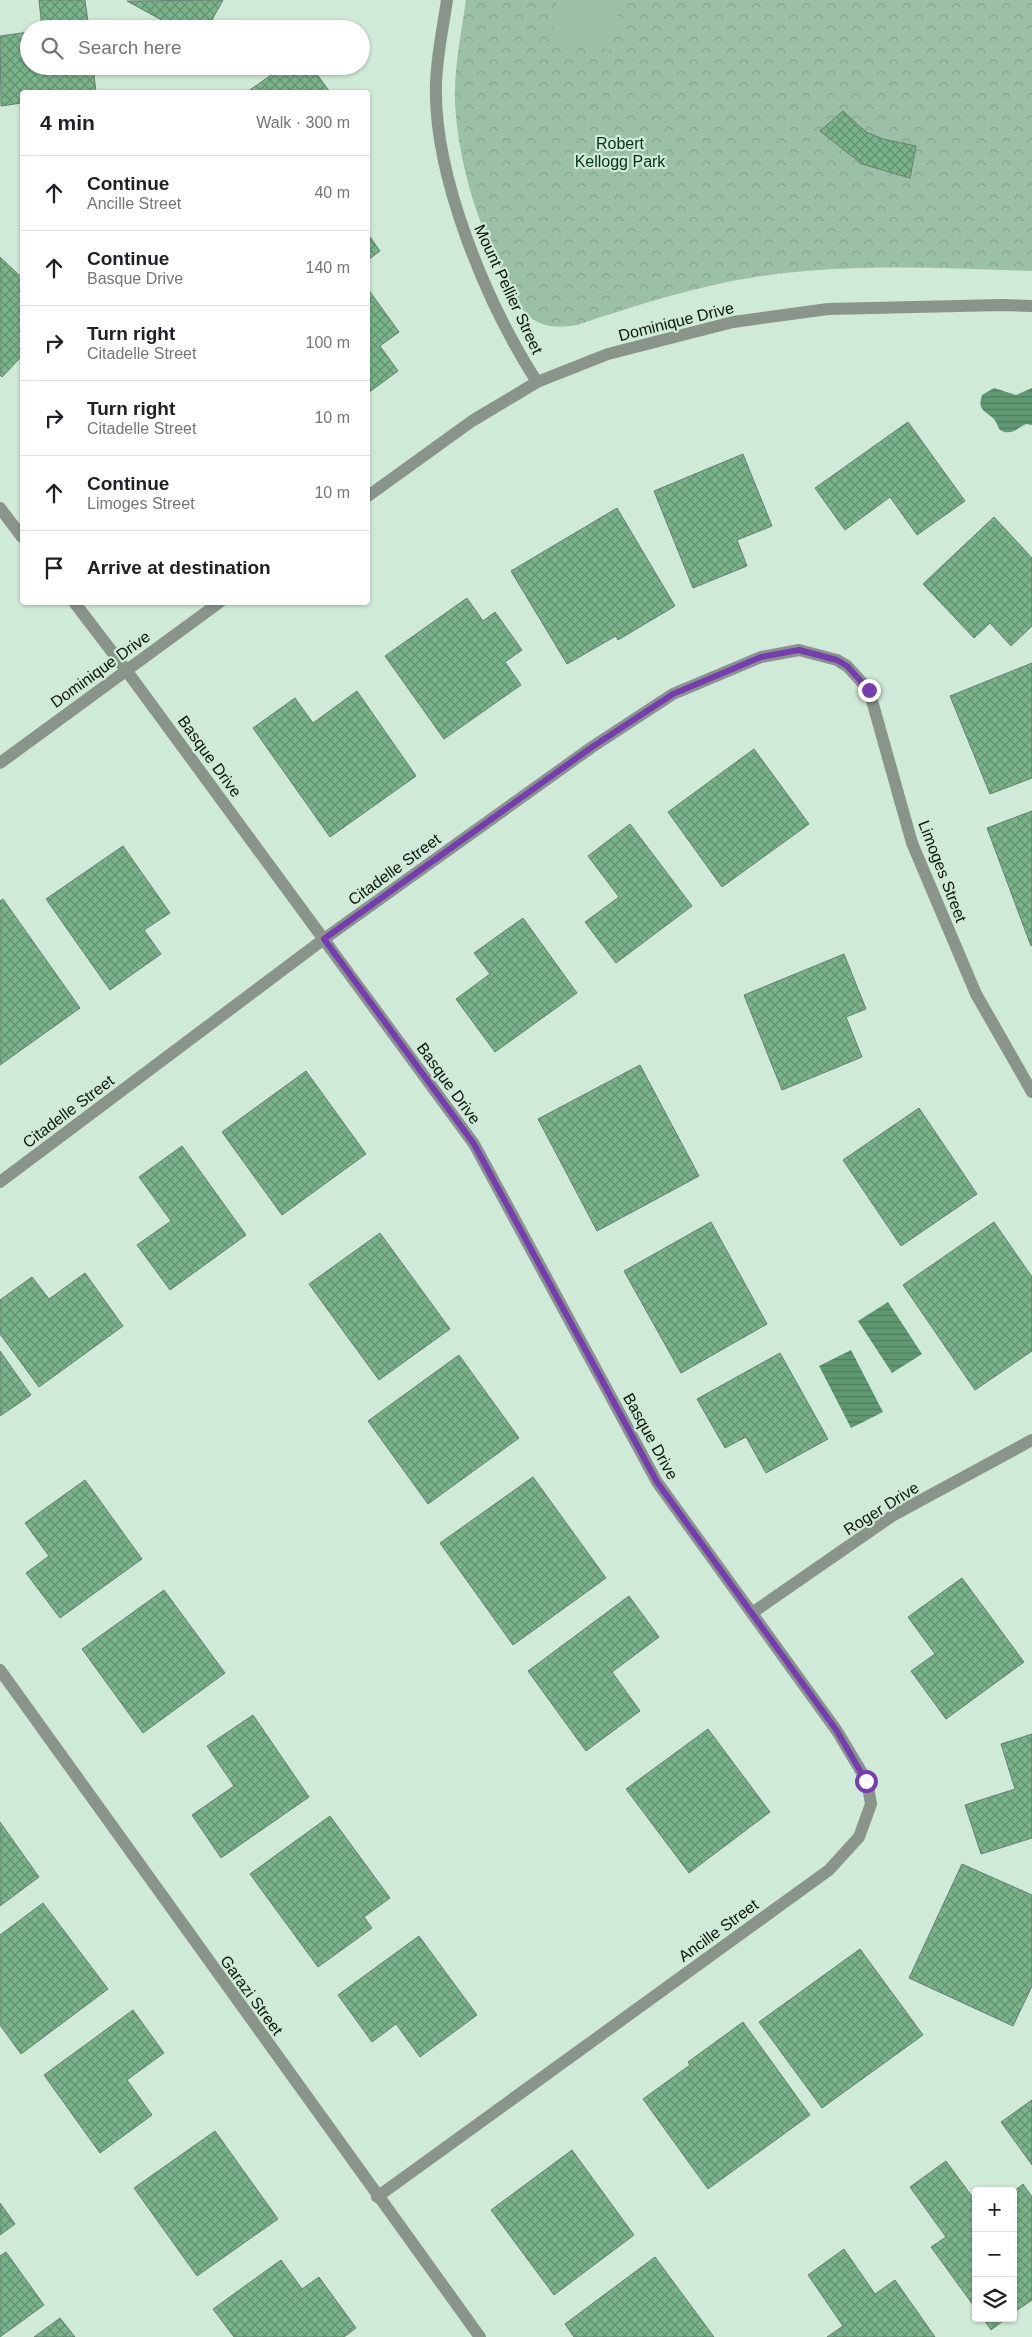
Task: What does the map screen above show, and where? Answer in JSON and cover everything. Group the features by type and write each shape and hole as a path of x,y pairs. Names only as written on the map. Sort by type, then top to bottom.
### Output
{"street":[{"name":"Mount Pellier Street","path":"447,0 436,83 440,139 464,236 518,354 537,382"},
{"name":"Dominique Drive","path":"370,495 472,421 537,382 608,354 733,322 828,310 1002,305 1032,306"},
{"path":"0,508 20,534"},
{"name":"Basque Drive","path":"76,605 474,1144 657,1482 752,1613"},
{"name":"Dominique Drive","path":"0,764 216,605"},
{"name":"Citadelle Street","path":"0,1182 324,939 592,747 673,694 761,657 799,650 837,660"},
{"name":"Limoges Street","path":"837,660 847,666 869,690 912,843 976,994 1032,1092"},
{"name":"Roger Drive","path":"752,1613 892,1516 1032,1440"},
{"name":"Ancille Street","path":"377,2197 829,1870 859,1837 871,1804 866,1781 837,1731 752,1613"},
{"name":"Garazi Street","path":"0,1670 377,2197 480,2337"}],"green space":[{"name":"Robert Kellogg Park","path":"466,0 1032,0 1032,271 859,268 790,273 733,281 688,291 577,325 558,327 535,321 525,313 518,303 494,255 470,191 460,147 455,89 458,51"},
{"path":"557,0 620,0 612,50 551,41"}],"shaded area":[{"path":"994,388 1016,395 1032,388 1032,425 1026,424 1010,432 1000,430 995,420 981,407 982,395"},
{"path":"888,1302 922,1354 892,1373 858,1321"},
{"path":"851,1350 883,1412 851,1428 819,1366"}],"building":[{"path":"39,0 85,0 88,20 41,20"},
{"path":"223,0 212,20 162,20 127,1"},
{"path":"20,33 20,75 94,75 96,90 20,90 20,103 1,106 0,36"},
{"path":"271,75 318,75 329,90 250,90"},
{"path":"843,111 866,132 883,139 916,146 910,178 862,164 820,131"},
{"path":"370,237 380,251 370,258"},
{"path":"0,257 20,276 20,358 2,377 0,375"},
{"path":"370,292 399,332 380,346 398,371 370,392"},
{"path":"908,422 965,501 917,535 890,497 845,530 815,488"},
{"path":"743,454 772,526 737,540 747,566 693,588 654,491"},
{"path":"617,508 675,606 618,640 616,636 567,664 511,571"},
{"path":"994,517 1032,558 1032,626 1011,646 990,623 974,638 923,584"},
{"path":"467,598 483,621 495,612 522,650 505,662 521,685 444,739 385,656"},
{"path":"1032,663 1032,778 990,794 950,696"},
{"path":"357,691 416,776 330,837 253,728 295,698 313,723"},
{"path":"754,749 809,824 722,887 668,812"},
{"path":"1032,811 1032,945 1031,946 987,828"},
{"path":"630,824 692,906 616,963 585,922 619,897 588,856"},
{"path":"123,846 170,913 144,930 161,954 110,990 46,899"},
{"path":"3,899 80,1008 0,1065 0,901"},
{"path":"523,918 577,993 495,1052 456,999 490,974 474,953"},
{"path":"844,954 866,1009 846,1017 862,1057 782,1090 744,995"},
{"path":"640,1065 699,1176 597,1231 538,1119"},
{"path":"306,1071 366,1154 282,1215 222,1132"},
{"path":"919,1108 977,1194 901,1246 843,1160"},
{"path":"182,1146 246,1235 170,1290 137,1245 171,1221 139,1177"},
{"path":"711,1222 767,1324 681,1373 624,1271"},
{"path":"994,1222 1032,1277 1032,1351 975,1390 903,1285"},
{"path":"380,1233 450,1329 379,1380 309,1284"},
{"path":"85,1273 123,1326 39,1387 0,1334 0,1300 32,1277 49,1299"},
{"path":"0,1351 31,1395 0,1416"},
{"path":"780,1353 828,1439 766,1473 746,1437 725,1448 697,1399"},
{"path":"459,1355 519,1438 428,1504 368,1421"},
{"path":"533,1477 606,1578 513,1645 440,1543"},
{"path":"85,1480 142,1559 60,1618 26,1573 49,1556 25,1523"},
{"path":"962,1578 1024,1662 946,1719 911,1671 935,1654 908,1617"},
{"path":"164,1590 225,1673 143,1733 82,1649"},
{"path":"629,1596 659,1637 612,1672 640,1711 586,1751 528,1671"},
{"path":"253,1715 309,1797 221,1858 192,1815 234,1786 207,1746"},
{"path":"708,1729 770,1812 689,1873 626,1789"},
{"path":"1032,1734 1032,1838 981,1854 965,1805 1015,1789 1001,1744"},
{"path":"330,1816 390,1898 364,1917 372,1928 318,1967 250,1874"},
{"path":"0,1822 39,1877 0,1906"},
{"path":"962,1864 1032,1895 1032,1986 1013,2026 909,1978"},
{"path":"43,1903 108,1989 21,2054 0,2025 0,1935"},
{"path":"419,1936 477,2015 420,2057 396,2024 372,2042 338,1995"},
{"path":"860,1949 923,2035 822,2108 759,2022"},
{"path":"133,2010 164,2053 127,2080 152,2115 100,2153 44,2075"},
{"path":"743,2022 810,2115 708,2189 643,2099 690,2065 688,2062"},
{"path":"1032,2100 1032,2165 1001,2122"},
{"path":"215,2131 278,2219 197,2276 134,2188"},
{"path":"572,2150 634,2235 554,2295 491,2210"},
{"path":"946,2161 972,2197 972,2303 931,2247 946,2237 910,2187"},
{"path":"1023,2184 1032,2197 1032,2300 1017,2310 1017,2232 1017,2189"},
{"path":"0,2203 15,2224 0,2235"},
{"path":"844,2249 875,2294 895,2280 935,2337 827,2337 843,2326 808,2275"},
{"path":"6,2252 44,2305 0,2337 0,2256"},
{"path":"655,2257 714,2337 574,2337 565,2324"},
{"path":"281,2260 302,2289 319,2277 356,2328 344,2337 234,2337 213,2309"},
{"path":"60,2318 75,2337 34,2337"},
{"path":"986,2322 1002,2322 991,2330"}],"route":[{"path":"866,1781 837,1731 657,1482 474,1144 324,939 592,747 673,694 761,657 799,650 837,660 847,666 869,690"}]}
